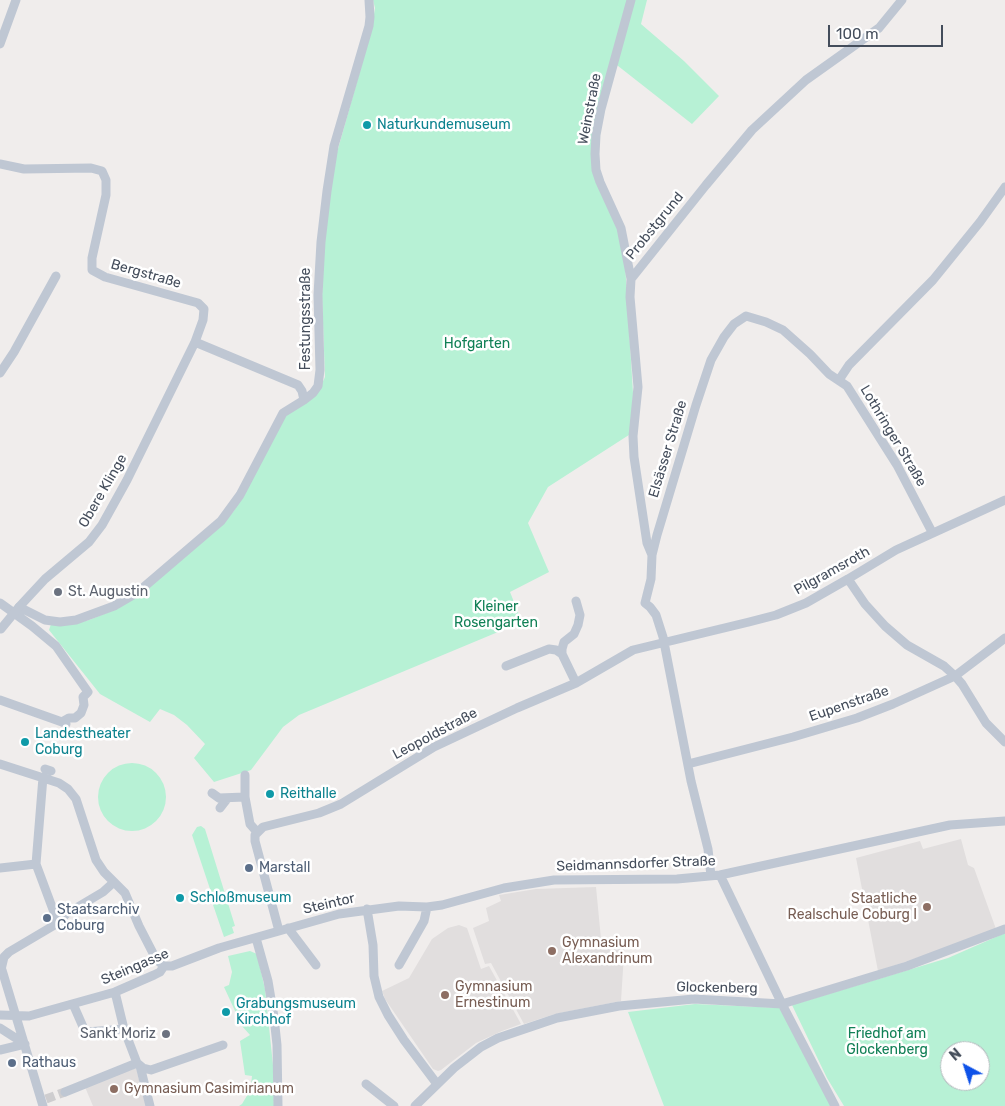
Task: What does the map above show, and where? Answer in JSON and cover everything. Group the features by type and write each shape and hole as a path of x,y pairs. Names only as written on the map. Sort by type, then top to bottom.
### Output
{"street":[{"path":"0,44 16,0"},
{"name":"Festungsstraße","path":"19,607 45,620 60,622 76,620 97,614 138,592 226,514 240,495 283,413 316,390 320,382 318,295 326,191 334,146 369,26 369,0"},
{"name":"Weinstraße","path":"631,0 601,109 596,134 595,154 596,170 600,182 621,228 631,279"},
{"name":"Probstgrund","path":"652,555 647,543 634,456 633,436 638,387 630,296 631,279 711,178 752,130 806,80 879,28 902,0"},
{"name":"Bergstraße","path":"0,164 24,169 90,168 102,171 106,180 106,195 92,258 92,270 105,277 198,304 204,309 204,312 196,342"},
{"path":"839,380 850,365 939,273 1005,187"},
{"path":"0,374 56,276"},
{"name":"Lothringer Straße","path":"746,316 783,330 830,374 847,386 879,434 932,532"},
{"name":"Elsässer Straße","path":"664,642 656,615 650,606 645,603 651,580 652,555 711,360 734,324 746,316"},
{"path":"196,342 298,386 302,391 304,400"},
{"name":"Obere Klinge","path":"1,629 45,579 80,551 102,525 132,472 196,342"},
{"name":"Pilgramsroth","path":"624,653 776,615 806,603 896,550 1005,500"},
{"path":"848,579 865,604 885,626 907,645 944,666 955,676 986,723 1004,740"},
{"path":"576,601 580,615 578,625 574,634 562,645 562,654 576,683"},
{"path":"0,603 56,646 88,692 84,697 81,713 75,718 69,718 64,723 0,700"},
{"name":"Eupenstraße","path":"688,764 793,737 857,718 955,676 1005,638"},
{"path":"664,642 688,764 716,876 835,1106"},
{"path":"506,666 549,649 556,650 562,654"},
{"name":"Leopoldstraße","path":"258,832 263,827 318,813 341,804 434,747 576,683 624,653"},
{"path":"0,764 46,772 68,789 76,799 96,860 104,872 125,893 156,959 164,966"},
{"path":"46,772 37,835 36,864 58,923"},
{"path":"245,775 245,797 250,824 258,832 254,841 284,930 316,965"},
{"path":"212,793 219,798 227,799 245,797"},
{"path":"220,808 227,799"},
{"name":"Seidmannsdorfer Straße","path":"386,907 427,907 504,888 554,880 677,879 716,876 950,825 1005,821"},
{"path":"0,868 36,864"},
{"path":"44,1102 1,971 2,957 58,923 66,914 103,892 114,882"},
{"name":"Steintor","path":"284,930 339,914 386,907"},
{"path":"399,965 424,921 427,907"},
{"path":"367,909 373,945 374,976 379,997 404,1040 437,1084"},
{"name":"Glockenberg","path":"415,1106 460,1062 481,1047 498,1038 557,1018 619,1006 694,999 782,1004 907,966 1005,929"},
{"name":"Steingasse","path":"0,1015 29,1016 115,992 154,975 162,970 164,966 172,966 219,948 284,930"},
{"path":"256,938 268,981 274,1017 277,1045 278,1106"},
{"path":"115,992 125,1031 139,1064 150,1106"},
{"path":"73,1004 87,1032 125,1031"},
{"path":"0,1028 25,1044"},
{"path":"0,1050 25,1044"},
{"path":"65,1092 139,1064 151,1070 223,1045"},
{"path":"366,1084 394,1106"}],"shaded area":[{"name":"Staatliche Realschule Coburg I","path":"961,839 968,865 974,868 996,929 878,971 856,858 920,841 923,849"},
{"name":"Gymnasium Alexandrinum","path":"596,887 601,939 625,938 621,1001 555,1014 524,1024 491,963 485,964 473,928 489,921 486,908 501,901 499,895 536,889"},
{"name":"Gymnasium Ernestinum","path":"459,925 467,928 481,969 489,966 521,1024 476,1043 438,1071 433,1069 385,999 382,991 409,978 432,939 448,928"},
{"name":"Gymnasium Casimirianum","path":"136,1068 146,1106 93,1106 85,1087"}],"green space":[{"name":"Hofgarten","path":"373,0 647,0 641,24 684,61 719,96 692,124 613,62 593,155 615,217 625,263 633,393 632,433 548,487 528,523 549,572 510,592 522,622 299,715 283,727 251,770 214,782 194,758 205,744 187,725 174,715 160,709 150,722 100,694 49,630 51,624 73,624 119,608 207,538 233,512 248,488 283,418 319,390 325,377 322,296 325,224 334,163 371,32 375,8"},
{"path":"125,763 139,763 151,768 161,778 166,790 166,804 161,816 151,826 139,831 125,831 113,826 103,816 98,804 98,790 103,778 113,768"},
{"path":"201,826 205,829 235,926 232,927 234,933 224,937 192,835 197,827"},
{"name":"Friedhof am Glockenberg","path":"1005,933 1005,1106 844,1106 827,1078 792,1005 948,958"},
{"path":"250,951 257,954 265,989 273,1065 274,1106 239,1106 248,1094 251,1095 255,1087 251,1085 252,1076 245,1075 240,1041 250,1035 242,1026 224,987 229,985 232,972 228,956"},
{"name":"Friedhof am Glockenberg","path":"695,1004 781,1008 832,1106 664,1106 628,1012"}],"tunnel":[{"path":"46,1099 65,1092"}],"place":[{"name":"Naturkundemuseum","path":"367,125"},
{"name":"St. Augustin","path":"58,592"},
{"name":"Landestheater Coburg","path":"25,742"},
{"name":"Reithalle","path":"270,794"},
{"name":"Marstall","path":"249,868"},
{"name":"Schloßmuseum","path":"180,898"},
{"name":"Staatliche Realschule Coburg I","path":"927,907"},
{"name":"Staatsarchiv Coburg","path":"47,918"},
{"name":"Gymnasium Alexandrinum","path":"552,951"},
{"name":"Gymnasium Ernestinum","path":"445,995"},
{"name":"Grabungsmuseum Kirchhof","path":"226,1012"},
{"name":"Sankt Moriz","path":"166,1034"},
{"name":"Rathaus","path":"12,1063"},
{"name":"Gymnasium Casimirianum","path":"114,1089"}],"park label":[{"name":"Kleiner Rosengarten","path":"496,616"}]}
